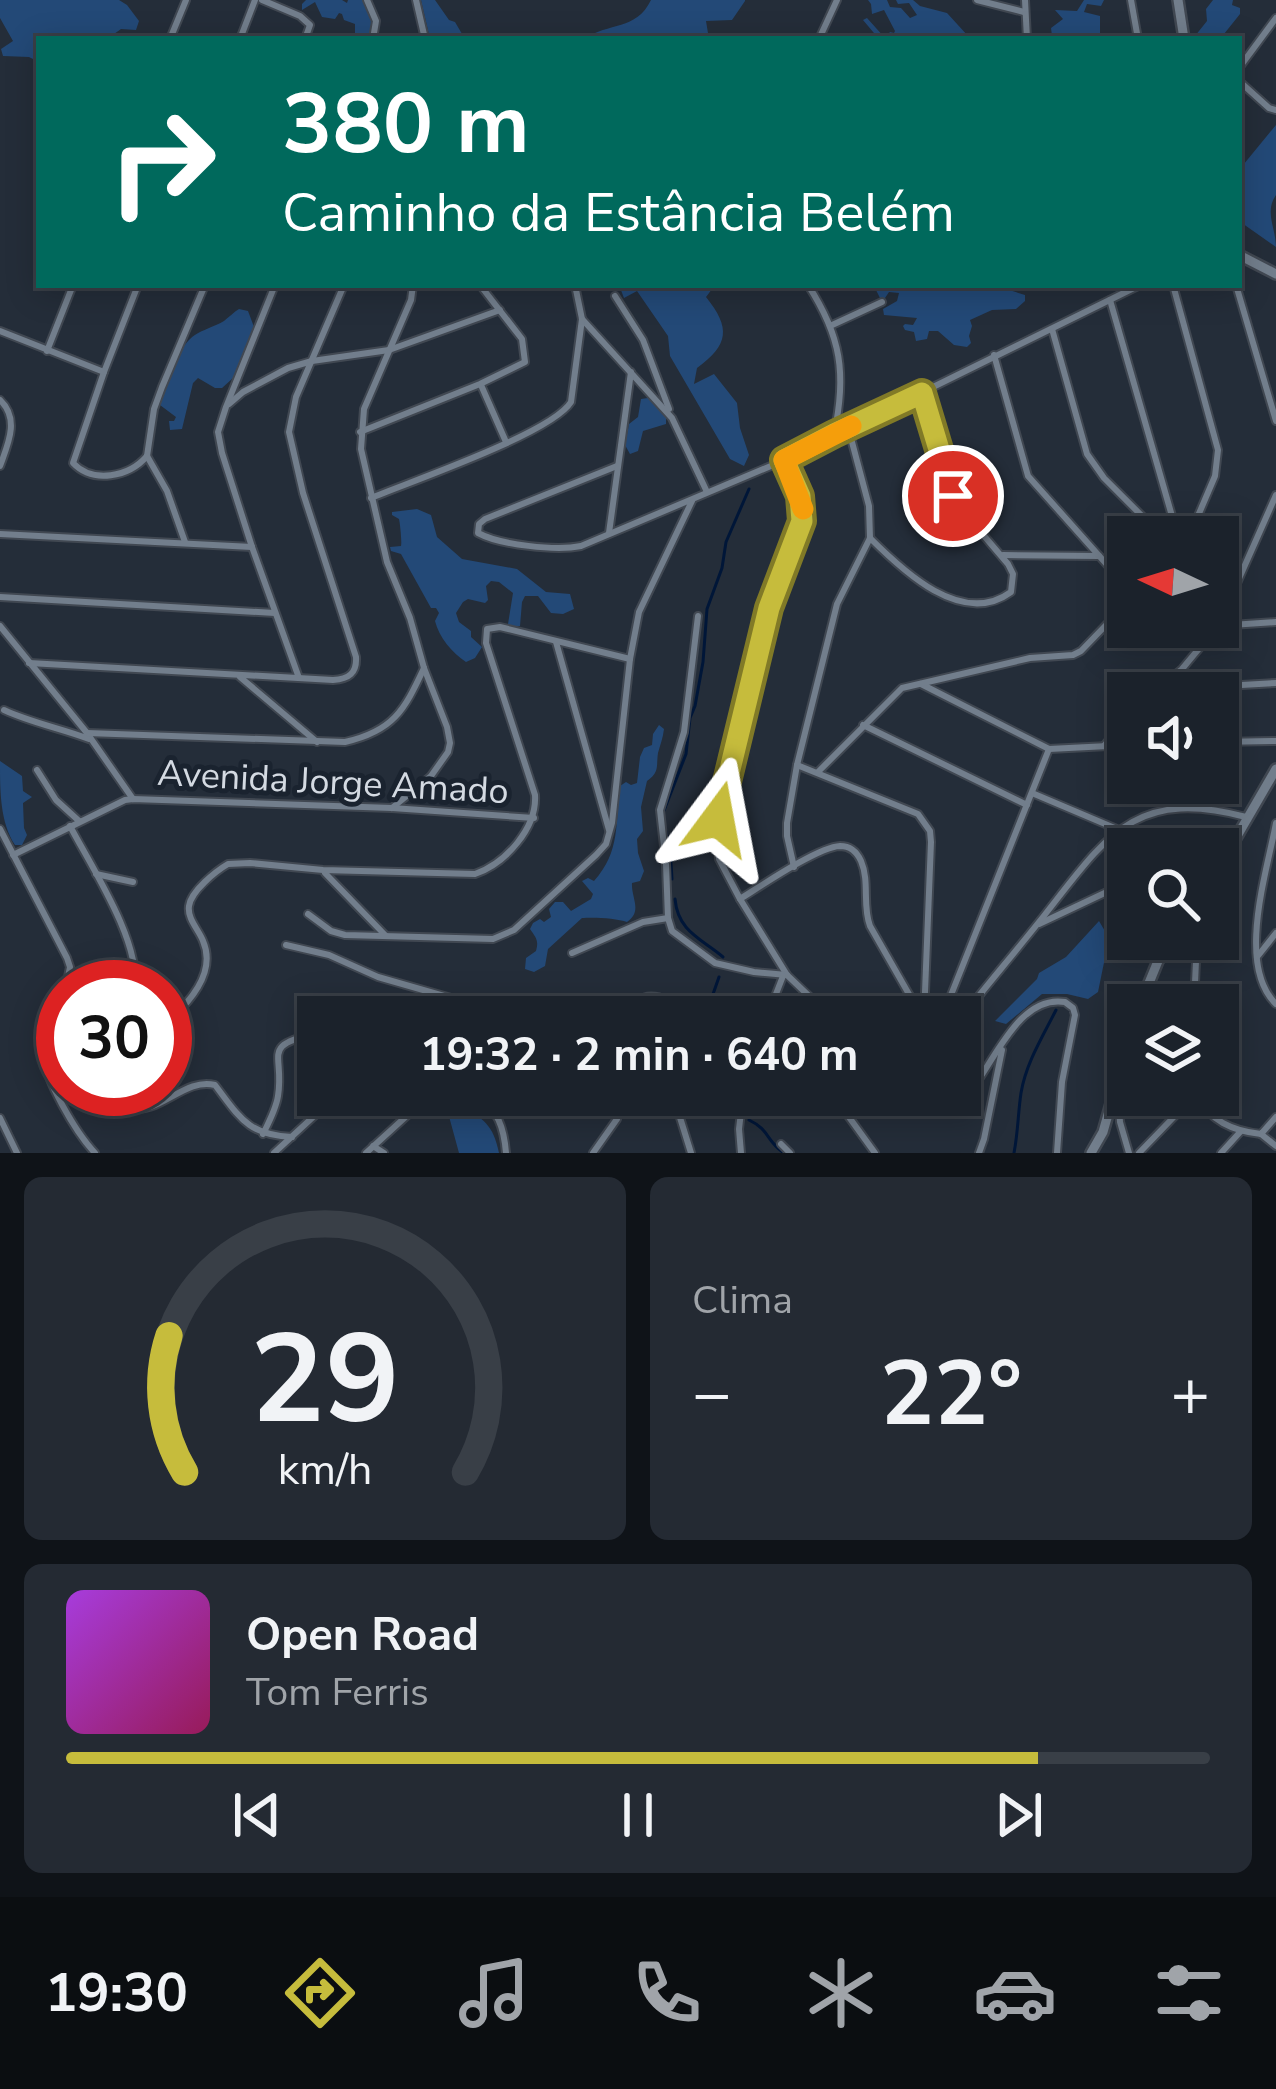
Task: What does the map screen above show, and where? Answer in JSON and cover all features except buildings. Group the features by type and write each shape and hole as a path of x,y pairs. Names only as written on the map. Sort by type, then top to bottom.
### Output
{"street":[{"path":"171,36 186,0"},
{"path":"241,36 258,0 300,16 310,25 306,36"},
{"path":"367,0 376,21 374,36"},
{"path":"416,0 424,36"},
{"path":"820,36 837,0"},
{"path":"977,0 1024,12"},
{"path":"1025,0 1027,36"},
{"path":"1131,0 1137,36"},
{"path":"1178,0 1184,36"},
{"path":"1242,64 1276,18"},
{"path":"1242,84 1276,110"},
{"path":"1242,256 1276,274"},
{"path":"47,351 72,288"},
{"path":"137,288 73,463 82,471 111,476 134,470 147,456 154,409 204,288"},
{"path":"274,288 218,432 252,547 299,678"},
{"path":"29,663 343,680 350,676 356,664 303,494 289,432 296,398 343,288"},
{"path":"392,808 430,776 450,742 387,562 363,465 360,432 364,409 413,288"},
{"path":"360,432 522,365 526,357 522,339 482,288"},
{"path":"371,498 565,412 571,402 582,319 576,288"},
{"path":"811,288 839,350 842,378 834,434"},
{"path":"617,466 485,519 478,533 568,548 609,533 784,460 1132,288"},
{"path":"1174,288 1219,450 1215,476 1198,516"},
{"path":"1237,288 1276,421"},
{"path":"615,296 644,340 706,492"},
{"path":"1110,299 1172,516"},
{"path":"830,326 882,302"},
{"path":"226,407 287,368 389,350 500,310"},
{"path":"582,319 673,418"},
{"path":"1052,329 1087,454 1142,516"},
{"path":"0,331 104,372"},
{"path":"818,772 902,688 1030,658 1073,655 1122,604 1118,577 1028,476 994,356"},
{"path":"609,533 632,372"},
{"path":"480,384 506,442"},
{"path":"870,538 917,582 937,592 977,603 1011,592 1013,574 1003,555 953,496 922,393"},
{"path":"0,400 9,410 11,429 0,466"},
{"path":"794,867 787,823 797,765 834,615 870,538 869,506 848,427"},
{"path":"147,456 167,491 184,542"},
{"path":"784,460 800,496 802,521 769,608 717,832 719,859 740,899 785,975 808,996"},
{"path":"1239,578 1276,495"},
{"path":"308,914 345,935 478,940 504,936 596,855 610,834 639,612 693,498"},
{"path":"0,534 252,547"},
{"path":"1003,555 1100,556"},
{"path":"0,598 275,614"},
{"path":"698,616 684,732 660,810 668,918 672,931 715,963 785,975"},
{"path":"1239,624 1276,622"},
{"name":"Avenida Jorge Amado","path":"0,626 90,736 133,799 533,818"},
{"path":"192,997 205,968 206,948 189,905 220,868 238,862 322,870 475,874 518,841 533,818 535,795 486,643 493,626 630,659"},
{"path":"556,642 610,834"},
{"path":"1179,672 1199,648"},
{"path":"4,710 36,724 90,736 345,742 386,727 410,698 424,668"},
{"path":"237,675 318,742"},
{"path":"918,683 1048,749 1107,746"},
{"path":"1239,685 1276,683"},
{"path":"863,725 1027,805"},
{"path":"1239,742 1276,741"},
{"path":"1104,746 1107,742"},
{"path":"951,996 1048,749"},
{"path":"797,765 918,814 930,831 925,996"},
{"path":"1239,830 1276,769"},
{"path":"38,770 56,800 80,821"},
{"path":"1032,793 1115,828"},
{"path":"13,855 133,799"},
{"path":"1119,828 1146,816 1191,806 1246,817"},
{"path":"1276,823 1257,924 1257,957 1266,994 1276,1004"},
{"path":"70,826 134,960"},
{"path":"0,830 68,960"},
{"path":"980,996 1107,840"},
{"path":"740,899 833,847 852,849 863,866 866,916 911,996"},
{"path":"322,870 385,935"},
{"path":"94,874 133,882"},
{"path":"1036,926 1107,892"},
{"path":"572,953 643,922 668,918"},
{"path":"1257,957 1276,933"},
{"path":"345,935 342,948 347,961"},
{"path":"286,945 347,961 440,996"},
{"path":"1149,984 1158,961"},
{"path":"776,996 785,975"},
{"path":"981,1076 1023,1018 1043,1002 1066,1002 1073,1008 1058,1153"},
{"path":"263,1134 278,1096 278,1051 297,1038"},
{"path":"979,1153 1003,1046"},
{"path":"192,1088 208,1082 251,1129 292,1137"},
{"path":"71,1116 95,1153"},
{"path":"274,1153 314,1116"},
{"path":"369,1151 406,1116"},
{"path":"497,1116 506,1153"},
{"path":"593,1153 617,1116"},
{"path":"680,1116 691,1153"},
{"path":"741,1116 741,1153"},
{"path":"848,1116 874,1153"},
{"path":"1091,1153 1108,1116"},
{"path":"1120,1116 1129,1153"},
{"path":"1139,1153 1175,1116"},
{"path":"1213,1116 1225,1126 1261,1134 1276,1147"},
{"path":"1261,1134 1276,1117"},
{"path":"0,1118 17,1153"},
{"path":"1221,1153 1241,1131"},
{"path":"782,1144 790,1153"},
{"path":"369,1151 384,1153"}],"shaded area":[{"path":"0,0 119,0 139,21 136,30 121,29 116,36 36,36 36,60 3,56 1,49 13,41 0,18"},
{"path":"306,0 363,0 373,22 370,36 355,36 355,24 342,14 335,19 322,17 315,2 302,10"},
{"path":"421,0 435,0 463,36 429,36"},
{"path":"651,0 745,0 732,20 706,21 708,36 590,36 645,10"},
{"path":"868,0 887,0 890,7 901,8 910,18 917,15 909,3 896,0 913,0 947,13 968,36 887,36 895,31 884,10 872,14"},
{"path":"1084,0 1104,0 1101,6 1087,4 1084,12 1100,16 1100,36 1052,36 1051,28 1063,19 1055,10 1077,11"},
{"path":"1213,0 1233,0 1240,14 1222,36 1195,36 1207,21 1206,9"},
{"path":"867,18 883,36 876,36 863,20"},
{"path":"1276,125 1276,195 1271,214 1276,247 1242,223 1242,166"},
{"path":"620,288 713,288 706,297 720,318 723,336 715,352 697,368 694,384 714,374 737,403 749,455 744,466 730,459 670,356 668,336 637,291 624,298"},
{"path":"872,288 1006,288 1025,295 1025,301 1016,309 992,310 970,320 967,347 954,345 938,331 929,331 927,339 916,341 914,332 903,326 913,325 917,318 884,315 883,309 897,301 899,293 880,298"},
{"path":"239,309 248,311 254,327 233,378 215,388 198,378 182,429 170,430 169,421 176,417 160,405 180,353 192,337"},
{"path":"648,398 666,417 666,424 643,431 638,451 630,454 625,445 629,424 638,417 641,399"},
{"path":"417,509 431,515 437,537 462,559 517,569 546,592 570,594 574,609 551,613 538,596 525,596 520,626 512,627 508,624 513,593 491,581 485,603 468,599 456,613 482,647 466,662 443,639 435,621 439,613 431,608 401,554 391,551 390,547 401,546 399,519 392,512"},
{"path":"659,725 664,729 657,768 647,781 641,807 643,831 637,839 644,871 640,881 632,883 634,913 627,922 582,918 548,949 545,966 534,972 525,969 526,958 537,947 530,929 533,923 551,917 549,909 555,902 563,902 571,911 591,899 593,894 582,881 594,881 609,859 620,786 637,783 640,757 652,745"},
{"path":"0,761 22,776 23,791 32,797 23,803 27,835 22,845 15,845 4,816"},
{"path":"1099,921 1107,935 1107,948 1098,992 1088,999 1042,994 1006,1024 995,1021 1039,973 1066,957"},
{"path":"449,1116 477,1116 494,1136 499,1153 459,1153"}],"waterway":[{"path":"663,813 686,754 703,662 707,609 726,542 749,489"},
{"path":"665,828 672,879"},
{"path":"675,899 686,927 723,957"},
{"path":"712,996 719,977"},
{"path":"1014,1153 1023,1082 1056,1010"},
{"path":"749,1120 784,1153"}],"slow traffic":[{"path":"803,509 784,460 851,426"}],"route":[{"path":"718,819 769,608 802,521 800,496 784,460 922,393 953,496"}]}
